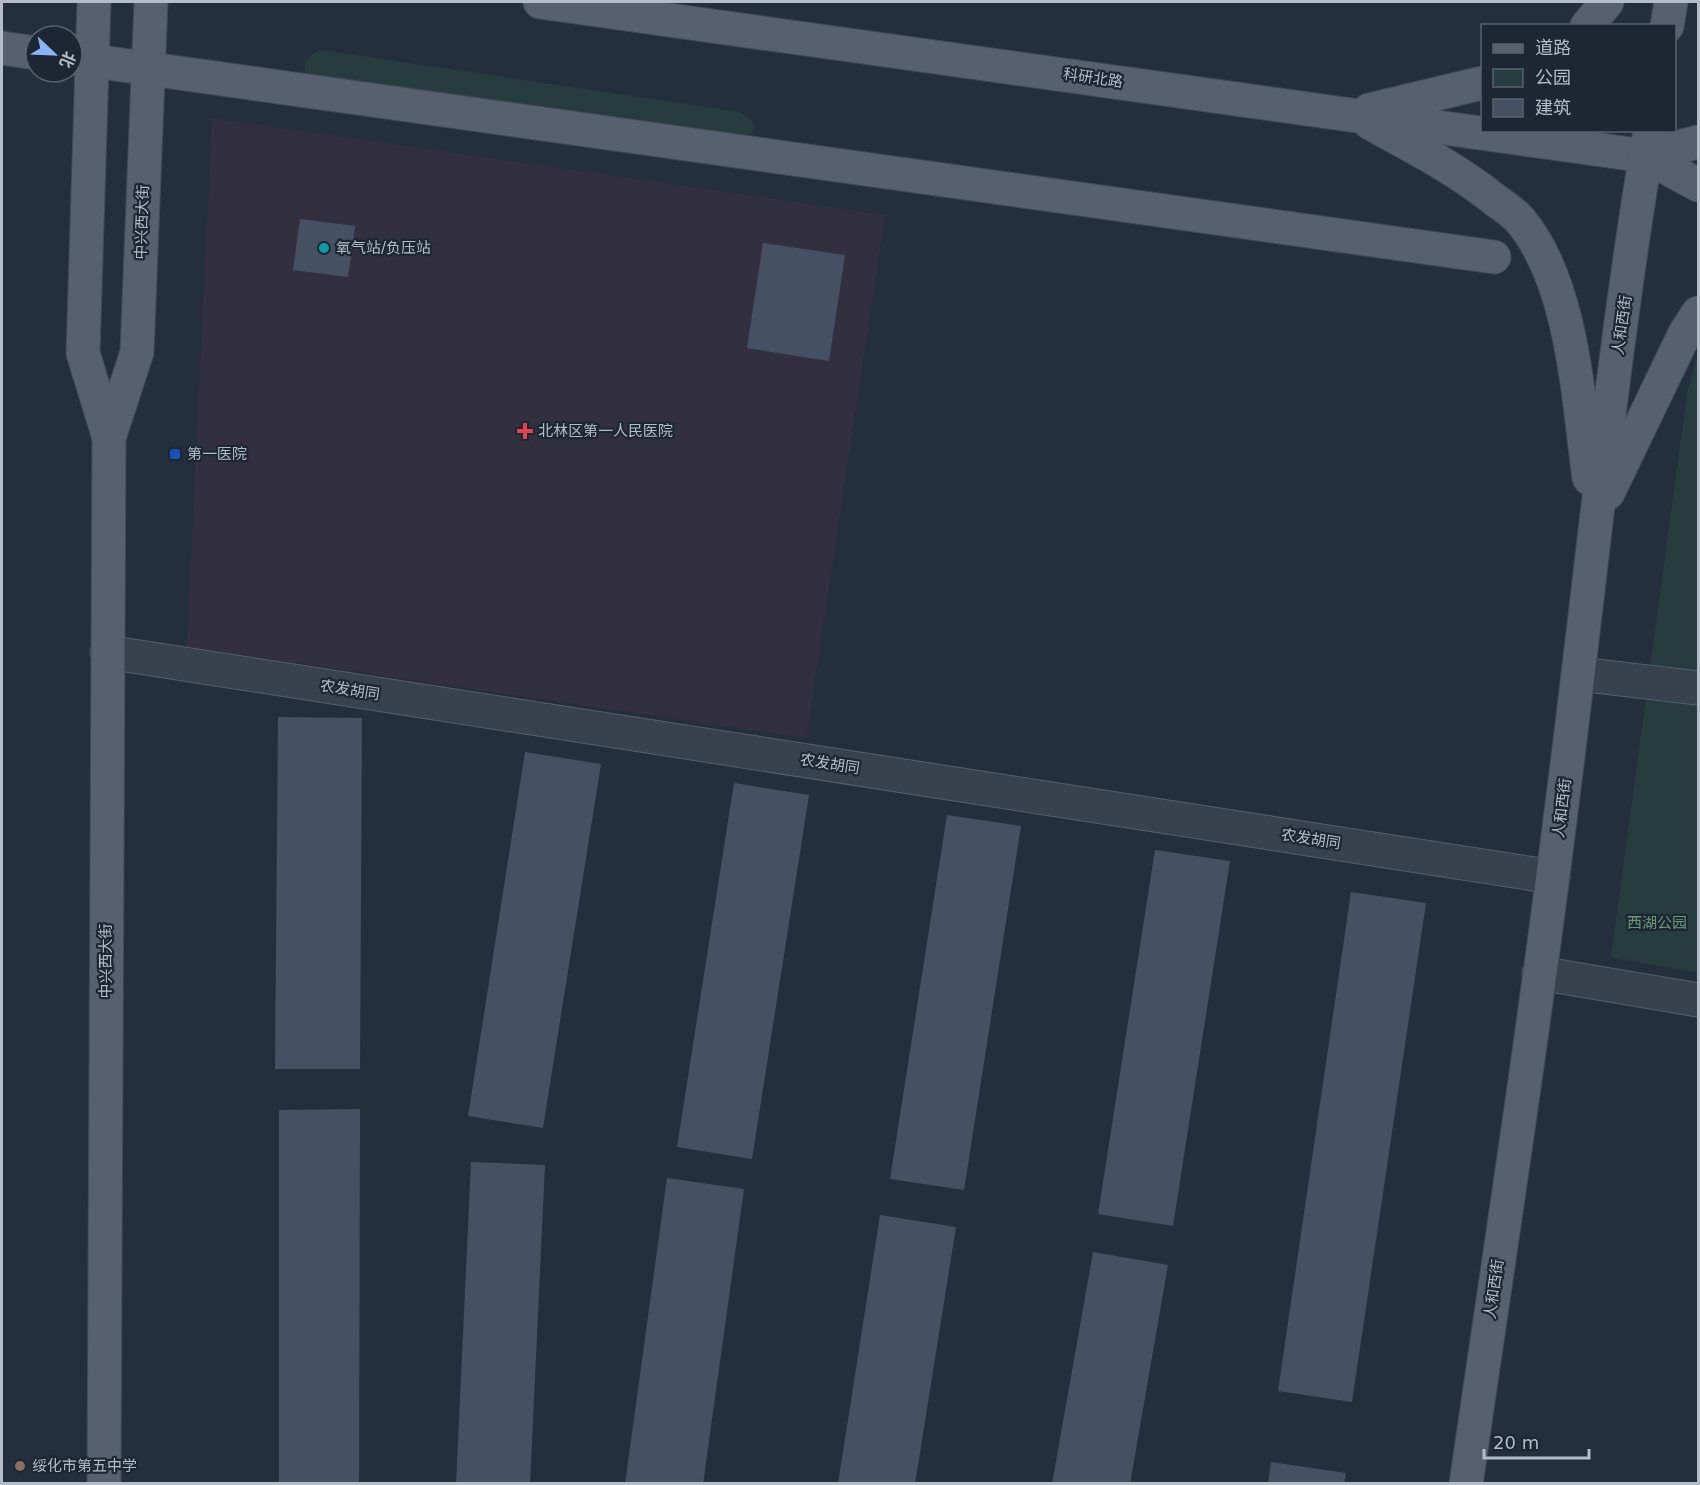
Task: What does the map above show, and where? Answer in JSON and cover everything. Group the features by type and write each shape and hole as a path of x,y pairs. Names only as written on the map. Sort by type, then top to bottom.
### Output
{"main road":[{"name":"中兴西大街","path":"84,50 94,2"},
{"name":"中兴西大街","path":"104,1484 109,438 137,352 151,2"},
{"name":"科研北路","path":"540,2 1353,114 1481,127"},
{"path":"1589,24 1607,2"},
{"path":"1667,24 1671,2"},
{"path":"2,48 24,51"},
{"path":"84,60 1494,258"},
{"path":"1353,114 1481,83"},
{"name":"中兴西大街","path":"82,84 83,353 109,438"},
{"path":"1353,114 1471,180 1519,219 1542,253 1560,303 1572,358 1595,519"},
{"name":"科研北路","path":"1536,132 1648,143 1698,142"},
{"name":"科研北路","path":"1648,143 1698,185"},
{"name":"人和西街","path":"1466,1484 1553,877 1579,674 1595,519 1648,143"},
{"path":"1595,519 1685,333 1698,313"}],"street":[{"name":"农发胡同","path":"107,652 1553,877"},
{"path":"1579,674 1698,688"},
{"path":"1539,973 1698,1000"}],"shaded area":[{"name":"北林区第一人民医院","path":"212,118 885,215 806,738 187,647"}],"green space":[{"path":"321,50 740,112 752,121 755,128 749,136 739,138 308,75 304,68 306,61"},
{"name":"西湖公园","path":"1698,357 1698,973 1611,957 1687,394"}],"building":[{"name":"氧气站/负压站","path":"300,219 355,226 348,277 293,270"},
{"path":"763,243 845,255 829,361 747,348"},
{"path":"278,717 362,718 360,1069 275,1069"},
{"path":"525,752 601,764 543,1128 468,1116"},
{"path":"734,783 809,795 752,1159 677,1147"},
{"path":"947,815 1021,826 964,1190 890,1179"},
{"path":"1155,850 1230,861 1173,1226 1098,1214"},
{"path":"1351,892 1426,903 1352,1402 1278,1391"},
{"path":"360,1109 359,1484 279,1484 279,1110"},
{"path":"471,1162 545,1165 530,1484 456,1484"},
{"path":"667,1178 744,1189 703,1484 625,1484"},
{"path":"880,1215 956,1227 915,1484 838,1484"},
{"path":"1093,1252 1168,1265 1130,1484 1052,1484"},
{"path":"1271,1462 1346,1473 1344,1484 1268,1484"}],"place":[{"name":"氧气站/负压站","path":"324,248"},
{"name":"北林区第一人民医院","path":"525,431"},
{"name":"第一医院","path":"175,454"},
{"name":"绥化市第五中学","path":"20,1466"}]}
